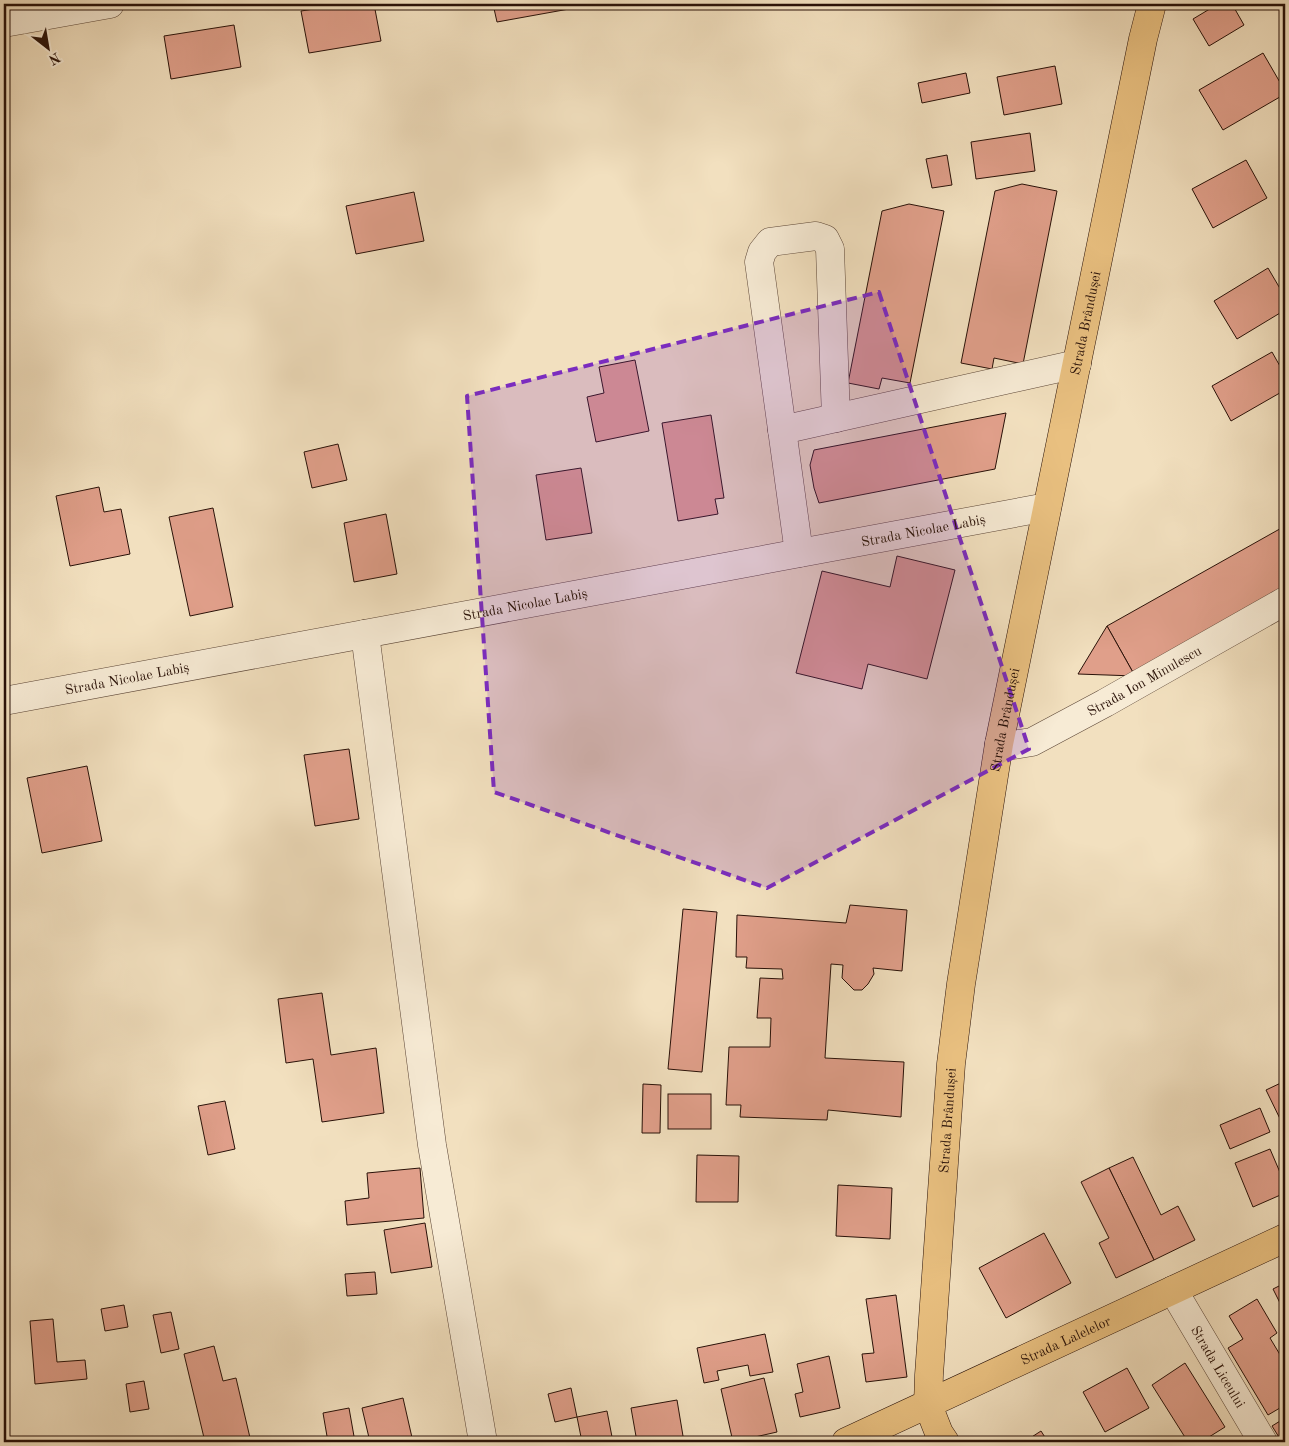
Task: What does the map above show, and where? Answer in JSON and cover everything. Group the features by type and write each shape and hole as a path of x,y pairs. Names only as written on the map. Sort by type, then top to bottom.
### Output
{"main road":[{"name":"Strada Brândușei","path":"945,1442 939,1433 928,1405 951,1064 961,984 999,744 1143,39 1152,4"},
{"name":"Strada Lalelelor","path":"846,1442 1285,1238"}],"street":[{"path":"4,23 110,4"},
{"path":"799,553 759,262 762,252 770,242 816,236 825,239 830,249 836,418"},
{"path":"782,430 1077,364"},
{"name":"Strada Nicolae Labiș","path":"4,701 1047,507"},
{"name":"Strada Ion Minulescu","path":"999,744 1012,745 1032,742 1285,601"},
{"path":"365,634 432,1145 484,1442"},
{"name":"Strada Liceului","path":"1173,1290 1263,1442"}],"highlighted area":[{"path":"879,292 1029,749 767,888 494,792 467,396"}],"building":[{"path":"346,4 374,4 381,41 309,53 301,11"},
{"path":"493,4 569,4 569,9 497,22"},
{"path":"1218,4 1232,4 1244,25 1209,46 1193,19"},
{"path":"234,25 241,67 171,79 164,36"},
{"path":"1263,53 1285,94 1223,130 1199,90"},
{"path":"1055,66 1062,104 1004,115 997,77"},
{"path":"966,73 970,93 922,103 918,83"},
{"path":"1030,133 1035,171 976,179 971,142"},
{"path":"947,155 952,185 932,188 926,159"},
{"path":"1246,160 1267,198 1213,228 1192,189"},
{"path":"1022,184 1057,191 1023,364 994,358 992,369 961,363 995,191"},
{"path":"414,192 424,241 356,254 346,206"},
{"path":"909,204 944,211 910,383 882,378 879,389 848,383 882,211"},
{"path":"1268,268 1285,297 1285,310 1237,339 1214,301"},
{"path":"1272,352 1285,375 1285,390 1231,421 1212,386"},
{"path":"635,360 649,431 596,442 587,397 604,393 599,367"},
{"path":"1006,413 995,469 819,503 810,465 814,450"},
{"path":"711,415 724,498 715,499 718,514 678,521 662,423"},
{"path":"338,444 347,480 312,488 304,452"},
{"path":"581,468 592,533 546,540 536,475"},
{"path":"99,487 104,512 121,509 130,554 70,566 56,496"},
{"path":"213,508 233,607 190,616 169,517"},
{"path":"386,514 397,574 354,582 344,523"},
{"path":"1285,526 1285,592 1135,676 1107,626"},
{"path":"897,556 955,570 927,679 868,664 862,689 796,673 822,571 890,587"},
{"path":"1107,626 1135,676 1078,674"},
{"path":"349,749 359,819 315,826 304,755"},
{"path":"87,766 102,841 42,853 27,778"},
{"path":"850,905 907,910 902,971 873,968 874,974 868,984 862,990 854,990 842,978 843,965 831,964 825,1058 904,1062 901,1117 828,1110 827,1120 740,1117 741,1105 726,1105 729,1047 770,1047 771,1018 757,1018 760,978 783,979 782,969 746,968 747,957 736,957 737,915 846,923"},
{"path":"683,909 717,912 702,1072 668,1069"},
{"path":"322,993 331,1055 376,1048 384,1113 322,1122 313,1059 286,1063 278,999"},
{"path":"1285,1081 1285,1129 1266,1090"},
{"path":"643,1084 661,1085 660,1133 642,1133"},
{"path":"668,1094 711,1094 711,1129 668,1129"},
{"path":"225,1101 235,1149 208,1155 198,1106"},
{"path":"1260,1108 1270,1132 1230,1149 1220,1125"},
{"path":"1270,1149 1285,1184 1285,1193 1253,1207 1235,1163"},
{"path":"697,1155 739,1156 738,1202 696,1202"},
{"path":"1133,1157 1161,1215 1178,1206 1195,1240 1154,1260 1109,1168"},
{"path":"420,1168 424,1218 347,1225 345,1201 369,1198 367,1173"},
{"path":"1109,1168 1154,1260 1116,1278 1099,1243 1109,1238 1081,1182"},
{"path":"838,1185 892,1188 890,1239 836,1236"},
{"path":"425,1223 432,1267 391,1273 384,1230"},
{"path":"1044,1233 1071,1283 1006,1318 979,1268"},
{"path":"375,1272 377,1294 347,1296 345,1274"},
{"path":"1285,1283 1285,1310 1284,1311 1273,1289"},
{"path":"896,1295 907,1377 866,1382 862,1354 874,1353 866,1299"},
{"path":"1257,1299 1277,1333 1270,1338 1285,1363 1285,1405 1268,1415 1228,1348 1243,1339 1229,1316"},
{"path":"124,1305 128,1327 105,1331 101,1309"},
{"path":"171,1312 179,1349 161,1353 153,1315"},
{"path":"53,1319 57,1362 85,1360 87,1379 35,1384 30,1321"},
{"path":"765,1334 773,1372 750,1376 748,1365 717,1371 719,1380 704,1383 697,1348"},
{"path":"4,1339 7,1391 4,1391"},
{"path":"214,1346 223,1381 236,1378 251,1442 205,1442 184,1354"},
{"path":"829,1356 840,1408 800,1417 795,1394 803,1392 797,1364"},
{"path":"1185,1363 1225,1427 1201,1442 1188,1442 1152,1385"},
{"path":"1127,1368 1149,1408 1105,1432 1083,1392"},
{"path":"764,1378 777,1432 733,1442 721,1389"},
{"path":"144,1381 149,1409 130,1412 126,1384"},
{"path":"571,1388 577,1417 555,1422 548,1394"},
{"path":"403,1398 413,1442 370,1442 362,1408"},
{"path":"677,1400 684,1442 637,1442 631,1408"},
{"path":"349,1408 355,1442 328,1442 323,1413"},
{"path":"607,1411 613,1442 582,1442 577,1417"},
{"path":"1285,1418 1285,1442 1282,1442 1272,1426"},
{"path":"1041,1431 1048,1442 1024,1442"}]}
